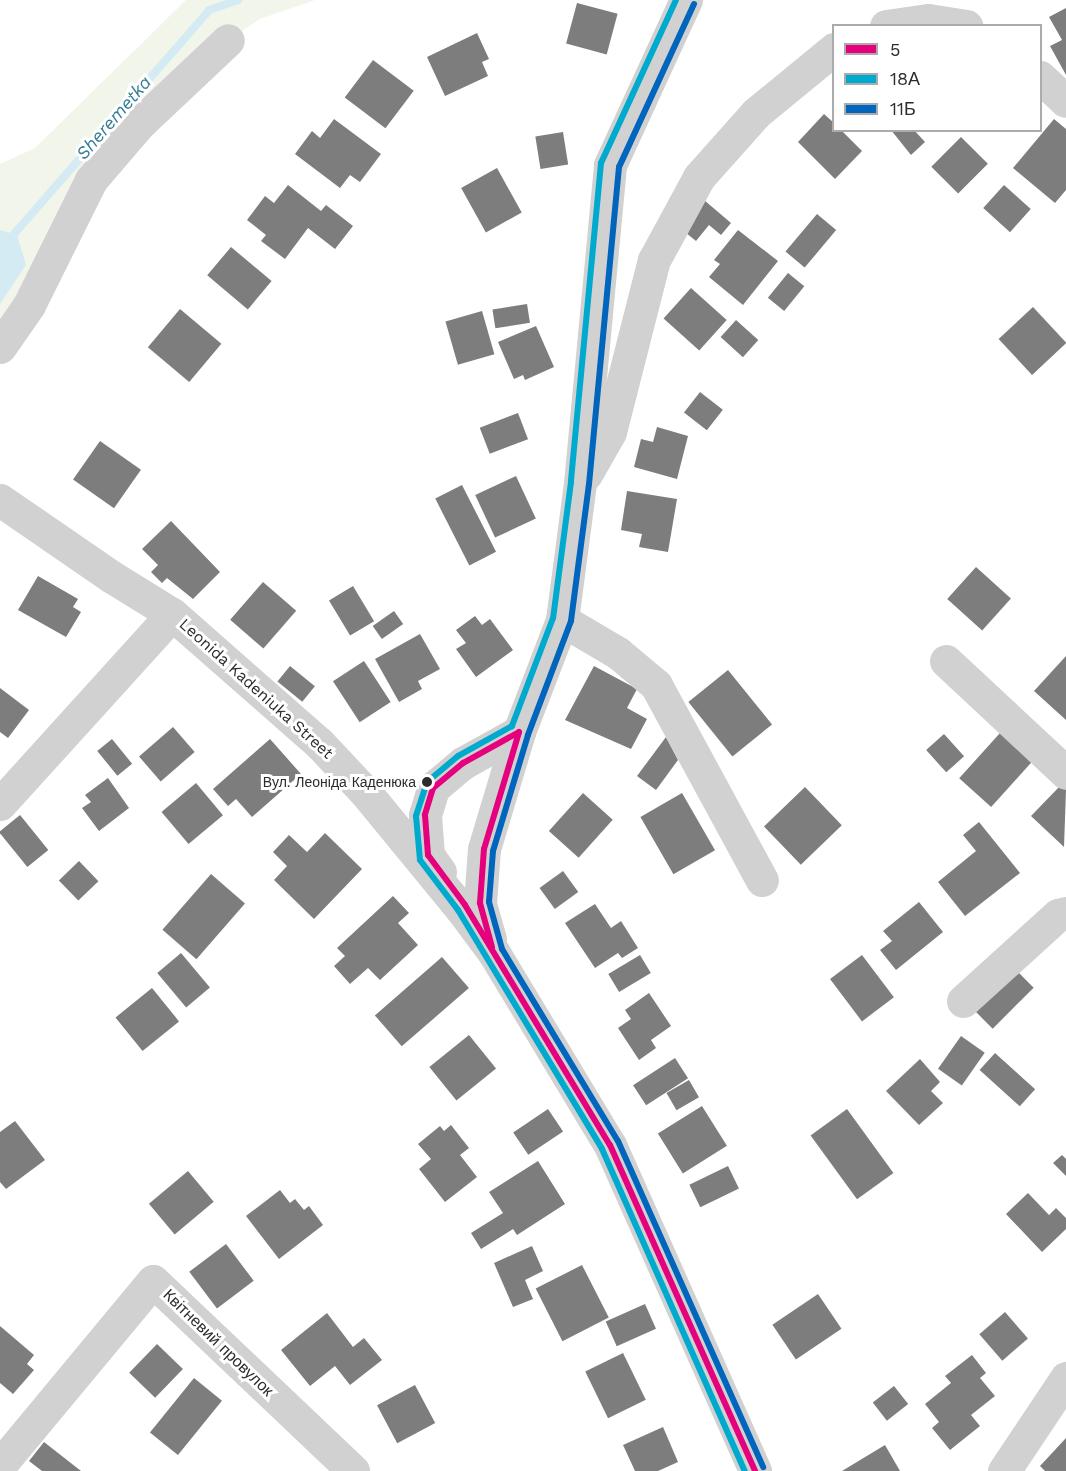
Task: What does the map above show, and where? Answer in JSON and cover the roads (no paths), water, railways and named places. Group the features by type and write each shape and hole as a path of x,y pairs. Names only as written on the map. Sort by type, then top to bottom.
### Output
{"street":[{"name":"Leonida Kadeniuka Street","path":"494,953 480,903 483,861 519,732 562,620 580,483 610,165 687,0"},
{"path":"900,24 928,20 954,24"},
{"path":"0,347 29,305 91,180 139,124 228,40"},
{"name":"Leonida Kadeniuka Street","path":"580,483 610,432 654,260 699,177 756,113 793,78 832,50"},
{"path":"1042,78 1066,101"},
{"name":"Leonida Kadeniuka Street","path":"0,500 111,578 172,614 344,768 494,953 609,1145 755,1471"},
{"path":"0,804 172,614"},
{"path":"562,620 618,653 656,686 762,880"},
{"path":"946,661 1066,773"},
{"path":"494,953 428,855 424,815 434,788 463,763 519,732"},
{"path":"963,1001 1058,915 1066,913"},
{"name":"Квітневий провулок","path":"0,1465 153,1281 353,1471"},
{"path":"1004,1471 1066,1378"}],"water":[{"path":"0,230 17,235 26,265 0,304"}],"waterway":[{"name":"Sheremetka","path":"0,250 209,10 238,0"}],"place":[{"name":"Вул. Леоніда Каденюка","path":"427,782"}]}
